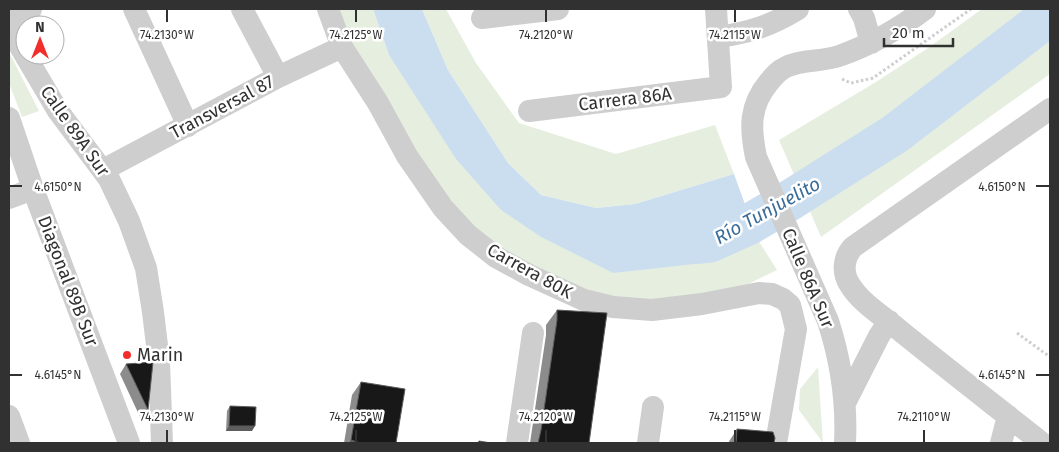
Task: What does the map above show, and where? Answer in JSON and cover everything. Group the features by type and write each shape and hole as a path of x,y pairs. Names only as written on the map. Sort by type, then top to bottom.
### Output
{"street":[{"path":"9,20 31,9"},
{"path":"134,9 188,126"},
{"path":"242,9 278,77"},
{"name":"Carrera 80K","path":"328,9 342,47 378,103 407,156 443,208 468,234 496,257 584,300 613,307 652,310 702,304 759,293 772,294 790,305 796,329"},
{"path":"482,18 558,9"},
{"path":"716,9 719,36 749,32 776,22 798,9"},
{"path":"859,9 864,18 871,43"},
{"name":"Calle 86A Sur","path":"845,443 845,403 834,340 828,321 756,157 752,139 752,117 757,99 777,73 787,66 836,57 871,43 901,27 925,9"},
{"name":"Carrera 86A","path":"529,111 721,87 719,36"},
{"name":"Transversal 87","path":"103,170 278,77 342,47"},
{"name":"Calle 89A Sur","path":"31,65 58,111 109,179 129,221 146,268 159,362 162,443"},
{"path":"1042,443 949,371 865,302 850,285 845,272 845,263 846,254 853,247 1050,109"},
{"name":"Diagonal 89B Sur","path":"9,118 33,188 129,443"},
{"path":"9,198 33,188"},
{"name":"Calle 86A Sur","path":"845,403 879,336 889,321"},
{"name":"Calle 86A Sur","path":"776,443 796,329"},
{"path":"517,443 533,333"},
{"path":"648,443 653,406"},
{"path":"9,416 19,443"},
{"path":"1001,443 1008,416"}],"path":[{"path":"1017,333 1050,357"}],"green space":[{"path":"336,9 373,9 389,55 501,210 713,262 758,240 777,270 738,289 613,304 532,274 444,206 356,52"},
{"path":"422,9 446,9 476,63 519,123 616,154 715,125 734,174 635,204 596,208 541,195 508,163 448,70"},
{"path":"982,9 1050,9 1050,74 821,237 779,140 876,82"},
{"path":"9,52 39,111 22,117 9,83"},
{"path":"818,367 823,443 799,410 800,389"}],"water":[{"path":"373,9 422,9 448,70 508,163 541,195 596,208 635,204 734,174 758,240 713,262 613,273 541,237 501,210 456,159 389,55"}],"building":[{"path":"557,310 607,313 589,443 538,443"},
{"path":"153,362 148,410 126,364"},
{"path":"361,382 405,389 396,443 360,443 351,440"},
{"path":"230,406 256,407 255,426 229,426"},
{"path":"737,429 773,432 774,443 736,443"}],"waterway":[{"name":"Río Tunjuelito","path":"700,243 710,242 748,225 895,134 1050,15"}],"place":[{"name":"Marin","path":"127,355"}]}
